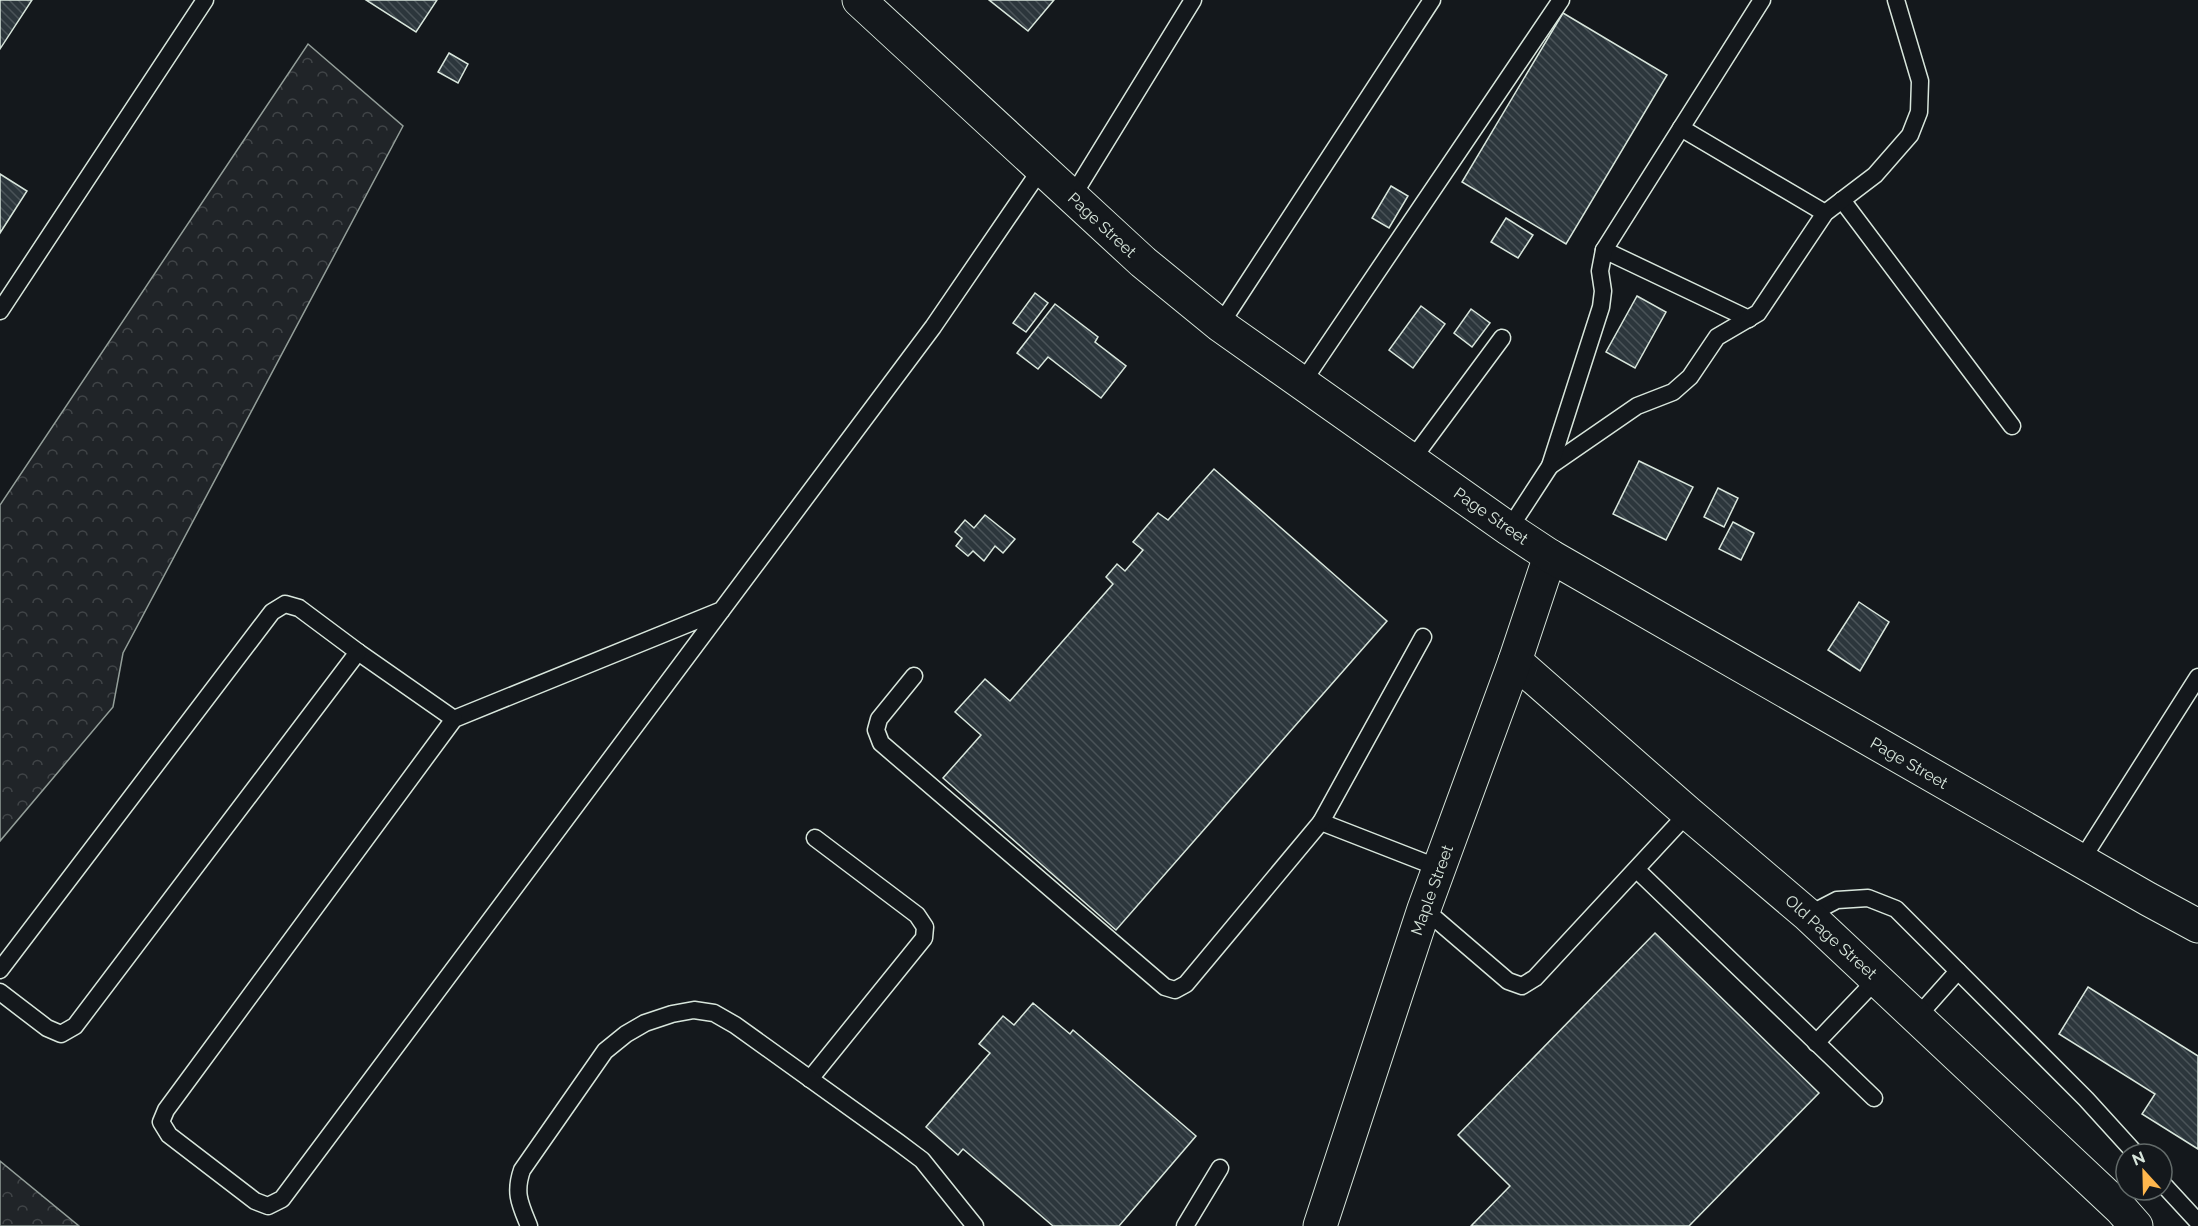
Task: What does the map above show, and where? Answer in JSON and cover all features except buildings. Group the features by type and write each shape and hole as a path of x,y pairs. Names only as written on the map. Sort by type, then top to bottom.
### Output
{"main road":[{"name":"Page Street","path":"862,1 1143,262 1220,325 1509,529 1550,556 2198,926"},
{"name":"Maple Street","path":"1320,1226 1424,909 1515,661 1550,556"},
{"name":"Old Page Street","path":"1515,661 1808,915 2113,1201 2136,1226"}],"lane":[{"path":"0,311 205,0"},
{"path":"1072,197 1192,0"},
{"path":"1220,325 1432,0"},
{"path":"1302,383 1561,0"},
{"path":"1509,529 1550,466 1601,307 1603,291 1600,271 1604,250 1762,0"},
{"path":"1550,466 1637,406 1673,392 1690,377 1717,337 1758,313 1825,213 1875,175 1895,155 1910,135 1919,112 1920,81 1896,0"},
{"path":"1681,128 1825,213"},
{"path":"722,610 454,719 166,1110 161,1122 169,1135 255,1201 268,1206 282,1199 722,610 933,327 1041,169"},
{"path":"1842,200 2012,426"},
{"path":"1604,250 1749,319"},
{"path":"1411,461 1502,338"},
{"path":"0,970 272,612 285,604 299,608 454,719"},
{"path":"914,676 879,719 876,730 881,743 1165,987 1175,990 1186,984 1322,822 1423,637"},
{"path":"0,992 47,1028 62,1034 75,1026 358,652"},
{"path":"2081,861 2198,677"},
{"path":"1424,909 1508,981 1522,986 1535,978 1688,813"},
{"path":"1322,822 1439,868"},
{"path":"810,1079 924,938 926,927 917,915 815,838"},
{"path":"1637,870 1874,1098"},
{"path":"1808,915 1837,900 1868,898 1896,909 2086,1099 2125,1142"},
{"path":"1917,1017 1958,971"},
{"path":"1816,1043 1877,979"},
{"path":"529,1226 519,1203 517,1185 522,1170 605,1051 626,1034 645,1023 694,1010 714,1013 735,1025 922,1160 975,1226"},
{"path":"1185,1226 1220,1168"},
{"path":"2174,1196 2198,1222"}],"green space":[{"path":"308,44 403,126 123,653 113,707 0,841 0,505"},
{"path":"0,1161 79,1226 0,1226"}]}
